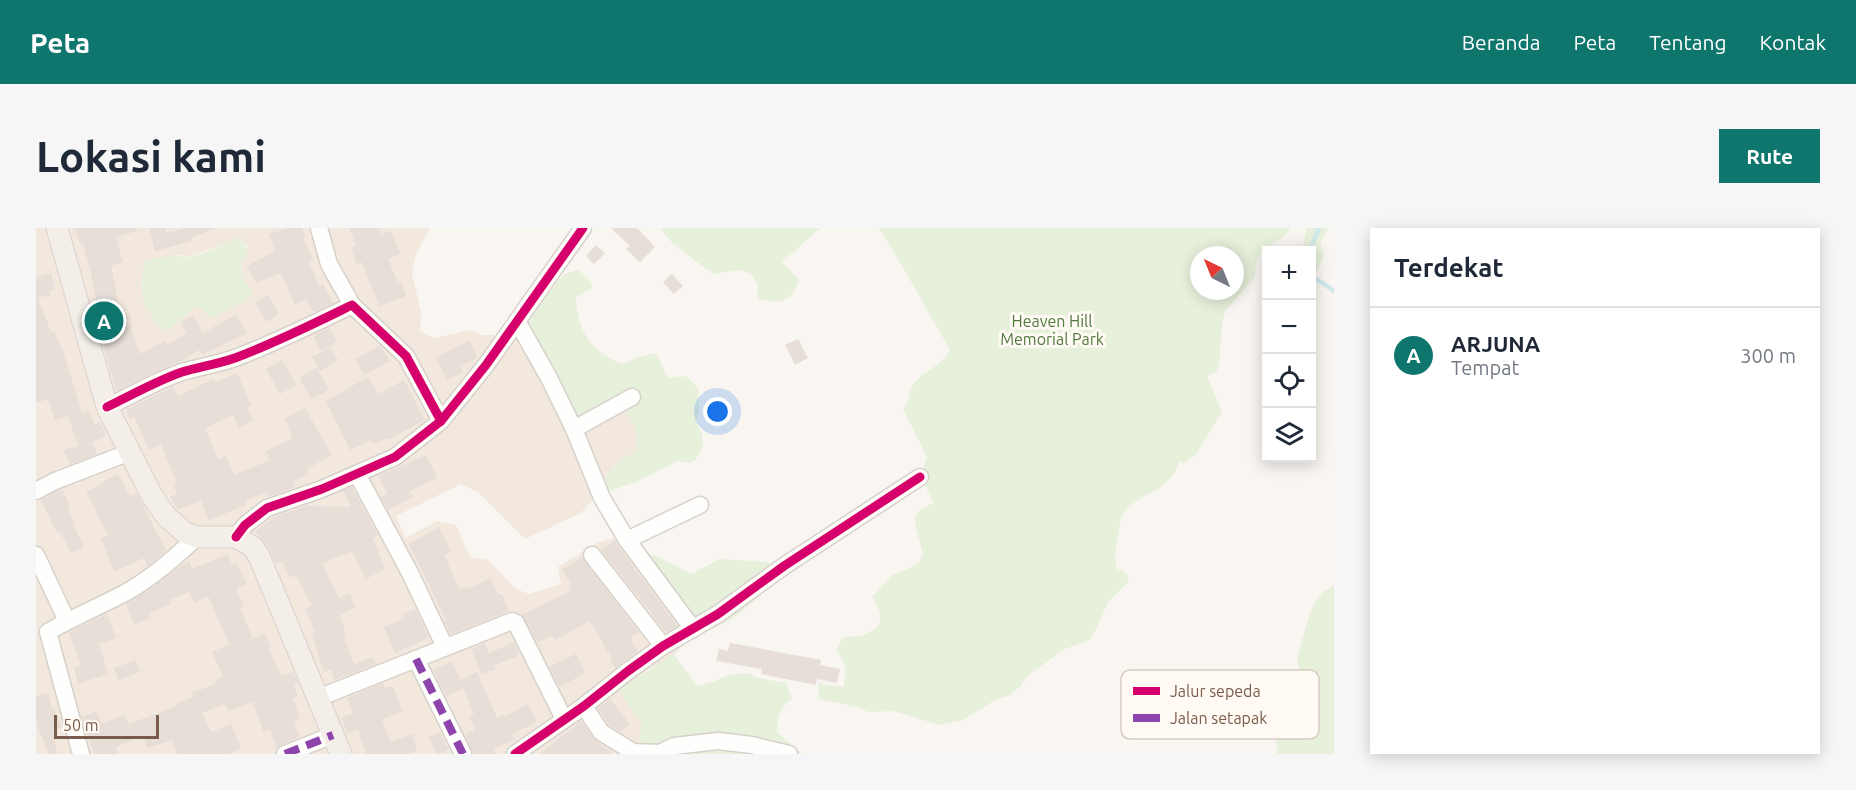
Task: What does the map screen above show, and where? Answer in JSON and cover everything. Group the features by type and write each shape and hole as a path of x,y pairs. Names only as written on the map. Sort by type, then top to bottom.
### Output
{"main road":[{"path":"57,228 107,407 152,496 166,516 184,532 197,537 236,537 253,547 260,556 337,744"}],"street":[{"path":"319,228 329,264 351,305 406,357 441,421"},
{"path":"236,537 245,525 267,508 357,474 395,456 441,421 486,364 583,228"},
{"path":"107,407 182,372 260,349 310,327 351,305"},
{"path":"517,321 574,429 602,498 627,540 693,629"},
{"path":"574,429 632,398"},
{"path":"36,491 130,452"},
{"path":"357,474 410,573 445,647"},
{"path":"516,754 663,646 718,614 802,554 920,477"},
{"path":"627,540 700,505"},
{"path":"81,754 42,635 124,593 166,565 197,537"},
{"path":"36,555 67,621"},
{"path":"592,555 663,646"},
{"path":"318,698 512,621 516,623 564,719"},
{"path":"416,659 462,754"},
{"path":"584,706 601,732 633,752 660,754 674,746 718,741 741,749 789,754"},
{"path":"285,754 337,744"}],"shaded area":[{"path":"36,228 430,228 416,254 412,274 421,312 420,331 434,338 470,330 482,335 530,335 567,395 577,418 620,402 635,425 638,451 614,464 604,487 581,513 525,539 478,492 461,484 396,516 406,538 437,521 456,525 469,555 473,558 487,559 516,589 529,594 561,584 558,567 599,542 611,539 630,529 690,640 667,660 647,670 620,691 642,725 639,738 685,738 696,754 36,754","holes":["243,242 247,246 246,259 242,263 242,276 244,282 253,291 251,297 216,316 210,316 201,308 194,307 167,331 142,296 141,282 145,261 179,255 192,256 217,246"]}],"green space":[{"path":"660,228 820,228 782,262 799,280 788,298 772,301 757,299 758,285 751,274 739,270 713,274 673,244"},
{"name":"Heaven Hill Memorial Park","path":"879,228 1290,228 1286,235 1268,246 1262,246 1256,263 1255,277 1244,289 1244,246 1190,246 1190,300 1235,300 1225,311 1219,365 1216,372 1207,376 1222,412 1196,454 1184,463 1179,461 1169,480 1126,510 1121,519 1115,561 1117,569 1126,572 1129,581 1108,602 1089,640 1065,649 1028,675 1021,686 1010,695 997,699 963,720 939,725 894,711 868,712 857,707 819,699 818,687 820,682 825,685 844,687 845,667 837,650 840,643 845,637 864,635 876,627 880,622 880,615 878,606 872,597 893,575 918,564 923,553 915,516 922,508 934,503 924,481 927,457 903,409 912,387 942,361 950,350"},
{"path":"1307,228 1328,228 1320,243 1324,255 1316,273 1316,246 1303,246"},
{"path":"241,237 248,253 241,266 241,271 245,282 253,291 251,297 216,316 210,317 201,308 194,308 167,331 161,328 148,310 143,297 141,284 145,261 172,255 185,257 198,255"},
{"path":"578,269 590,281 592,288 576,297 579,320 594,346 622,364 656,353 668,378 686,376 698,388 699,409 696,422 702,434 703,447 691,463 678,461 636,482 609,491 604,487 612,468 638,451 635,425 620,402 577,418 522,317 546,297 563,275"},
{"path":"654,555 691,574 720,559 768,562 780,576 776,582 732,618 700,633 649,557"},
{"path":"1334,585 1334,754 1278,754 1276,739 1319,739 1319,670 1299,670 1297,658 1314,603 1322,593"},
{"path":"673,654 697,686 728,675 748,673 758,678 786,683 792,699 780,713 777,732 802,754 696,754 685,738 656,744 643,743 639,738 642,725 619,690"}],"building":[{"path":"75,228 137,228 137,231 116,237 123,262 111,266 118,301 108,303 118,329 130,325 140,354 165,341 168,345 186,333 180,322 193,315 203,333 236,315 247,333 202,355 199,350 182,361 116,391 95,315 99,314 91,273 83,243 80,244"},
{"path":"149,228 165,228 167,233 186,228 215,228 191,238 192,241 155,251"},
{"path":"288,228 302,228 306,237 303,238 313,260 309,262 319,286 323,284 333,303 314,312 306,299 295,305 281,273 256,283 247,266 275,251 269,234"},
{"path":"349,228 379,228 381,234 391,231 400,254 388,259 406,296 379,306 362,262 357,264 351,248 356,245"},
{"path":"611,228 637,228 655,247 640,262 626,249 630,246"},
{"path":"596,245 605,253 594,264 586,256"},
{"path":"51,273 55,289 49,291 50,295 38,298 51,332 54,331 63,351 82,413 89,410 94,424 100,422 106,436 92,442 97,454 71,464 63,450 78,446 68,416 55,420 48,399 36,403 36,277"},
{"path":"672,274 683,286 674,294 663,282"},
{"path":"268,295 279,314 266,322 255,302"},
{"path":"329,328 337,342 321,351 313,336"},
{"path":"798,339 808,358 795,365 785,345"},
{"path":"469,340 477,358 460,366 463,372 447,380 436,358"},
{"path":"380,346 390,361 364,375 355,359"},
{"path":"330,347 338,360 320,371 312,357"},
{"path":"282,360 296,385 280,394 266,369"},
{"path":"317,368 329,390 311,399 299,378"},
{"path":"237,373 251,405 247,407 253,421 239,428 233,415 205,428 218,459 226,456 234,475 270,460 266,451 293,438 284,419 305,408 332,455 307,469 309,474 293,481 295,487 268,497 266,493 244,501 246,505 209,520 201,501 178,509 176,507 170,497 177,494 174,484 177,483 161,444 149,450 134,417 130,419 126,409 173,387 178,396 214,379 216,382"},
{"path":"368,377 378,394 404,380 425,420 388,440 386,438 374,444 371,440 350,450 326,401"},
{"path":"426,455 437,478 410,491 413,497 388,510 381,497 387,494 379,476"},
{"path":"118,474 130,496 137,494 166,551 147,566 144,558 114,572 101,539 109,535 86,492"},
{"path":"352,487 378,536 373,538 385,569 366,579 352,551 322,563 337,595 340,598 350,593 355,607 340,615 346,634 343,635 354,664 373,657 376,664 334,680 331,669 325,672 320,661 312,634 315,632 305,609 312,606 296,575 290,578 282,561 276,564 270,549 255,531 276,516 306,506 351,507 343,491"},
{"path":"62,489 70,507 68,508 74,526 84,547 71,553 60,532 57,533 41,500"},
{"path":"439,527 451,552 444,555 460,590 468,586 469,589 490,578 499,595 502,594 509,611 451,634 409,544"},
{"path":"615,540 677,626 666,632 601,550"},
{"path":"228,554 232,565 237,563 247,584 236,588 244,606 240,608 253,639 265,633 271,647 268,648 281,676 293,672 298,682 294,684 298,697 293,698 300,718 294,721 299,737 277,748 270,729 263,731 253,702 228,711 225,704 202,713 211,732 231,724 241,748 228,754 177,754 172,740 147,748 143,736 116,747 118,754 94,754 82,717 96,711 102,723 125,715 128,724 194,697 192,693 217,683 216,679 223,676 212,652 229,644 208,596 194,603 189,592 169,600 171,604 150,613 151,618 134,624 126,604 189,561 192,569"},
{"path":"582,557 639,632 631,637 633,640 631,642 638,651 615,668 610,659 612,658 590,621 555,640 552,635 538,643 522,615 571,591 568,586 572,584 562,570"},
{"path":"415,609 429,638 395,653 384,627 404,619 402,614"},
{"path":"107,614 116,638 99,644 108,674 78,684 74,668 81,665 69,632"},
{"path":"514,642 519,653 516,654 517,656 482,674 471,649 485,643 489,653"},
{"path":"730,643 821,660 820,665 840,669 837,683 817,679 816,685 761,674 762,669 716,661 719,649 728,651"},
{"path":"576,654 585,673 560,687 549,667"},
{"path":"136,660 140,672 118,680 114,668"},
{"path":"452,662 460,680 477,672 497,718 503,715 504,717 528,704 537,722 512,734 515,739 494,749 496,754 473,754 465,734 475,730 469,716 474,714 463,688 446,696 433,670"},
{"path":"383,683 385,688 393,686 402,712 382,719 390,742 412,734 417,751 407,754 366,754 358,730 347,733 342,717 353,714 347,698"},
{"path":"48,693 52,710 54,709 62,727 53,731 57,754 49,754 36,723 36,696"},
{"path":"610,699 630,724 620,732 609,724 598,708"},
{"path":"581,721 593,738 613,754 540,754"},
{"path":"440,732 449,750 437,754 429,737"}],"waterway":[{"path":"1312,246 1319,228"},
{"path":"1316,279 1334,291"}],"marked path":[{"path":"416,659 463,754"},
{"path":"285,754 333,735"}],"cycle path":[{"path":"236,537 245,525 267,508 322,489 395,457 441,421 486,365 583,228"},
{"path":"107,407 172,376 229,360 265,346 352,305 406,356 441,421"},
{"path":"515,754 584,706 663,646 718,614 784,566 920,477"}],"place":[{"name":"ARJUNA","path":"104,321"}]}
